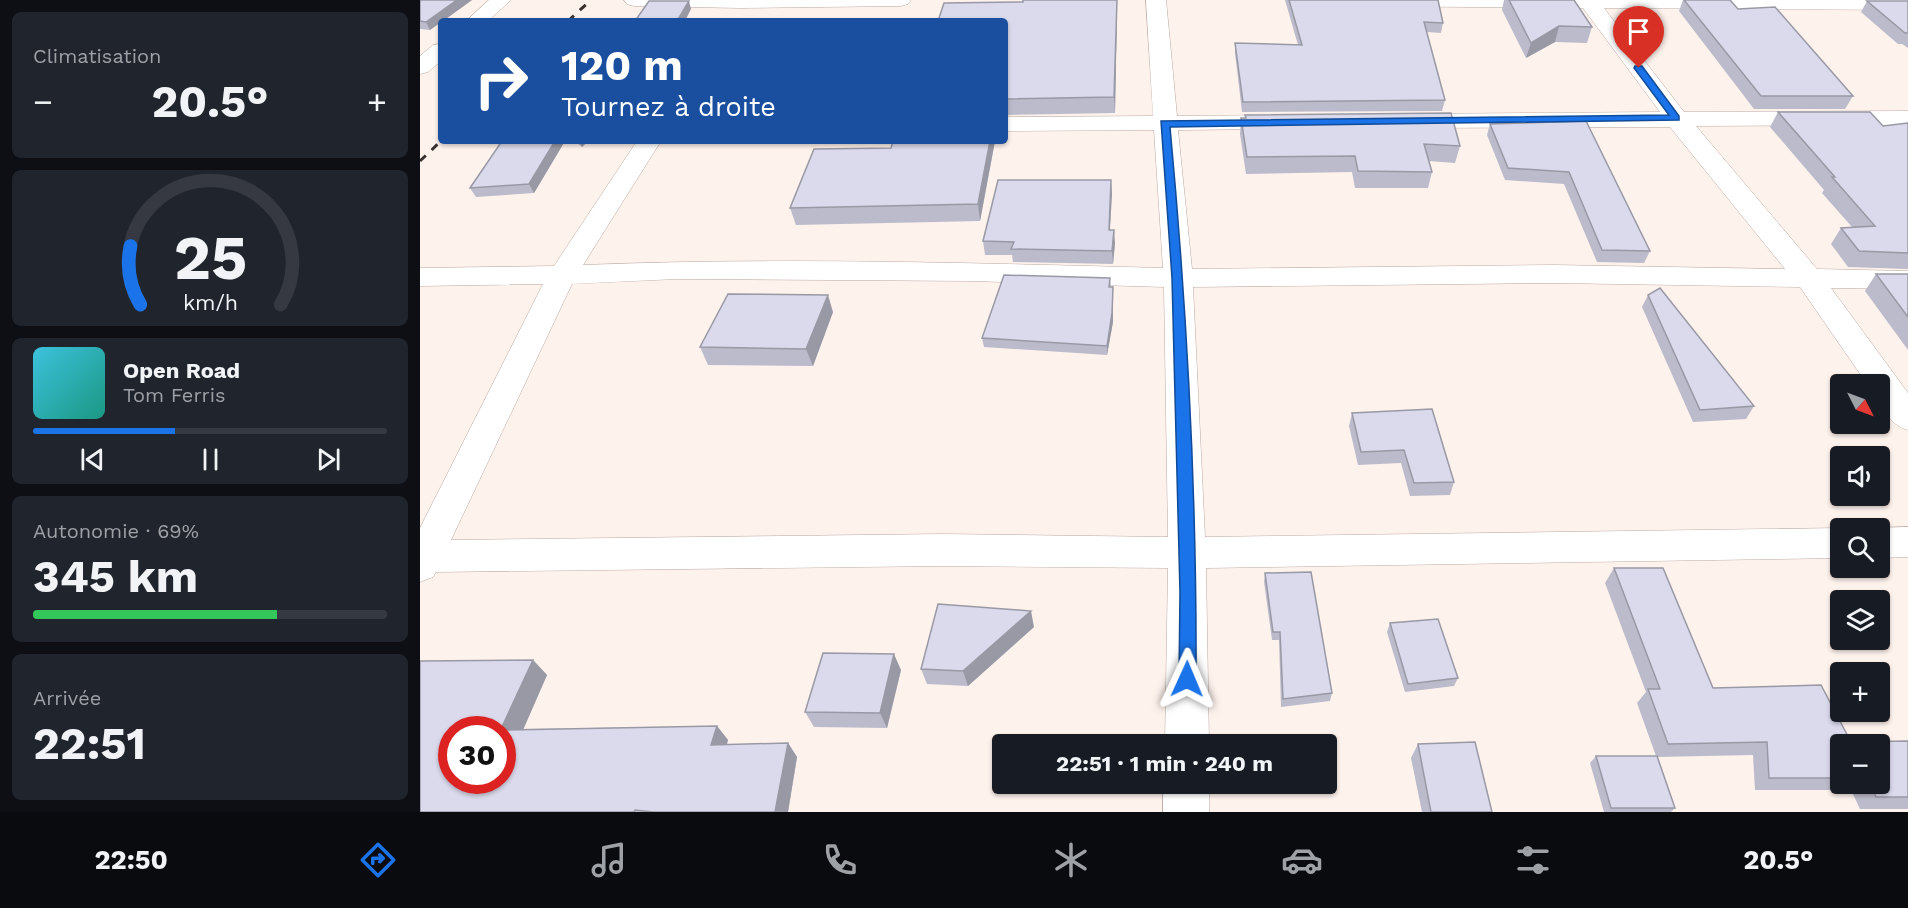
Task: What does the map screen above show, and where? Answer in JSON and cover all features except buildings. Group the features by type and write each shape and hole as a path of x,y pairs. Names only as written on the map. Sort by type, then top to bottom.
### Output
{"street":[{"path":"480,18 501,0"},
{"path":"634,0 741,2 901,0"},
{"path":"1156,0 1164,124 1178,278 1187,553 1186,734"},
{"path":"1355,0 1908,4"},
{"path":"1589,1 1676,118 1810,280 1908,418"},
{"path":"731,18 741,2"},
{"path":"420,67 438,52"},
{"path":"1390,121 1908,118"},
{"path":"1008,124 1307,122"},
{"path":"647,144 562,275 422,559 943,550 1187,553 1830,543"},
{"path":"420,277 688,270 972,272 1178,278 1554,274 1908,280"},
{"path":"1890,543 1908,543"},
{"path":"1186,794 1186,812"}],"railway":[{"path":"571,18 591,0"},
{"path":"420,161 438,144"}],"route":[{"path":"1187,679 1188,593 1178,278 1164,124 1676,118 1639,68"}]}
